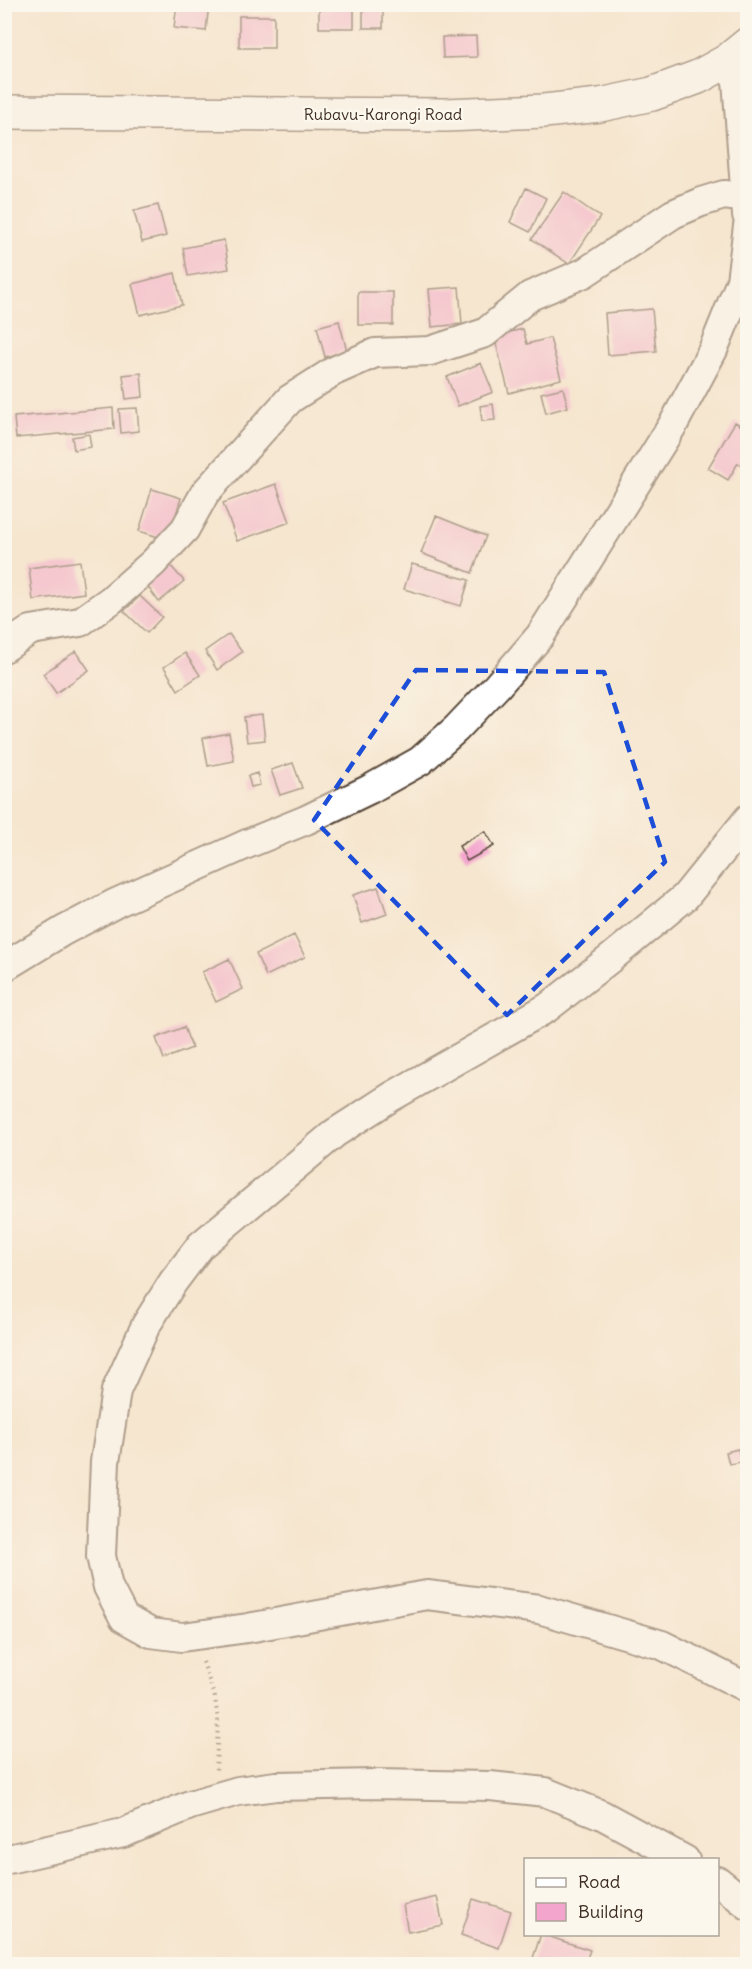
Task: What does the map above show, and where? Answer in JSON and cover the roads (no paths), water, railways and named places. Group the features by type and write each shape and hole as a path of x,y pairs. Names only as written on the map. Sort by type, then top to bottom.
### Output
{"highway":[{"name":"Rubavu-Karongi Road","path":"4,112 446,115 544,111 600,105 652,94 698,77 737,53"}],"street":[{"path":"4,648 31,630 80,622 111,600 153,563 185,529 205,494 290,399 334,371 375,353 430,351 485,333 530,296 584,273 673,214 701,201 724,195 747,205 737,53"},
{"path":"4,967 63,931 116,903 247,843 306,820 370,789 420,761 456,729 540,636 674,423 713,350 741,280 747,226"},
{"path":"747,819 685,897 547,1008 392,1097 335,1133 201,1245 173,1282 146,1325 116,1391 105,1462 101,1556 108,1587 124,1618 151,1633 182,1637 194,1636 427,1595 539,1609 662,1645 747,1688"},
{"path":"4,1860 123,1833 190,1805 238,1791 276,1786 375,1784 490,1786 545,1792 602,1815 681,1858"},
{"path":"719,1883 747,1905"}]}
